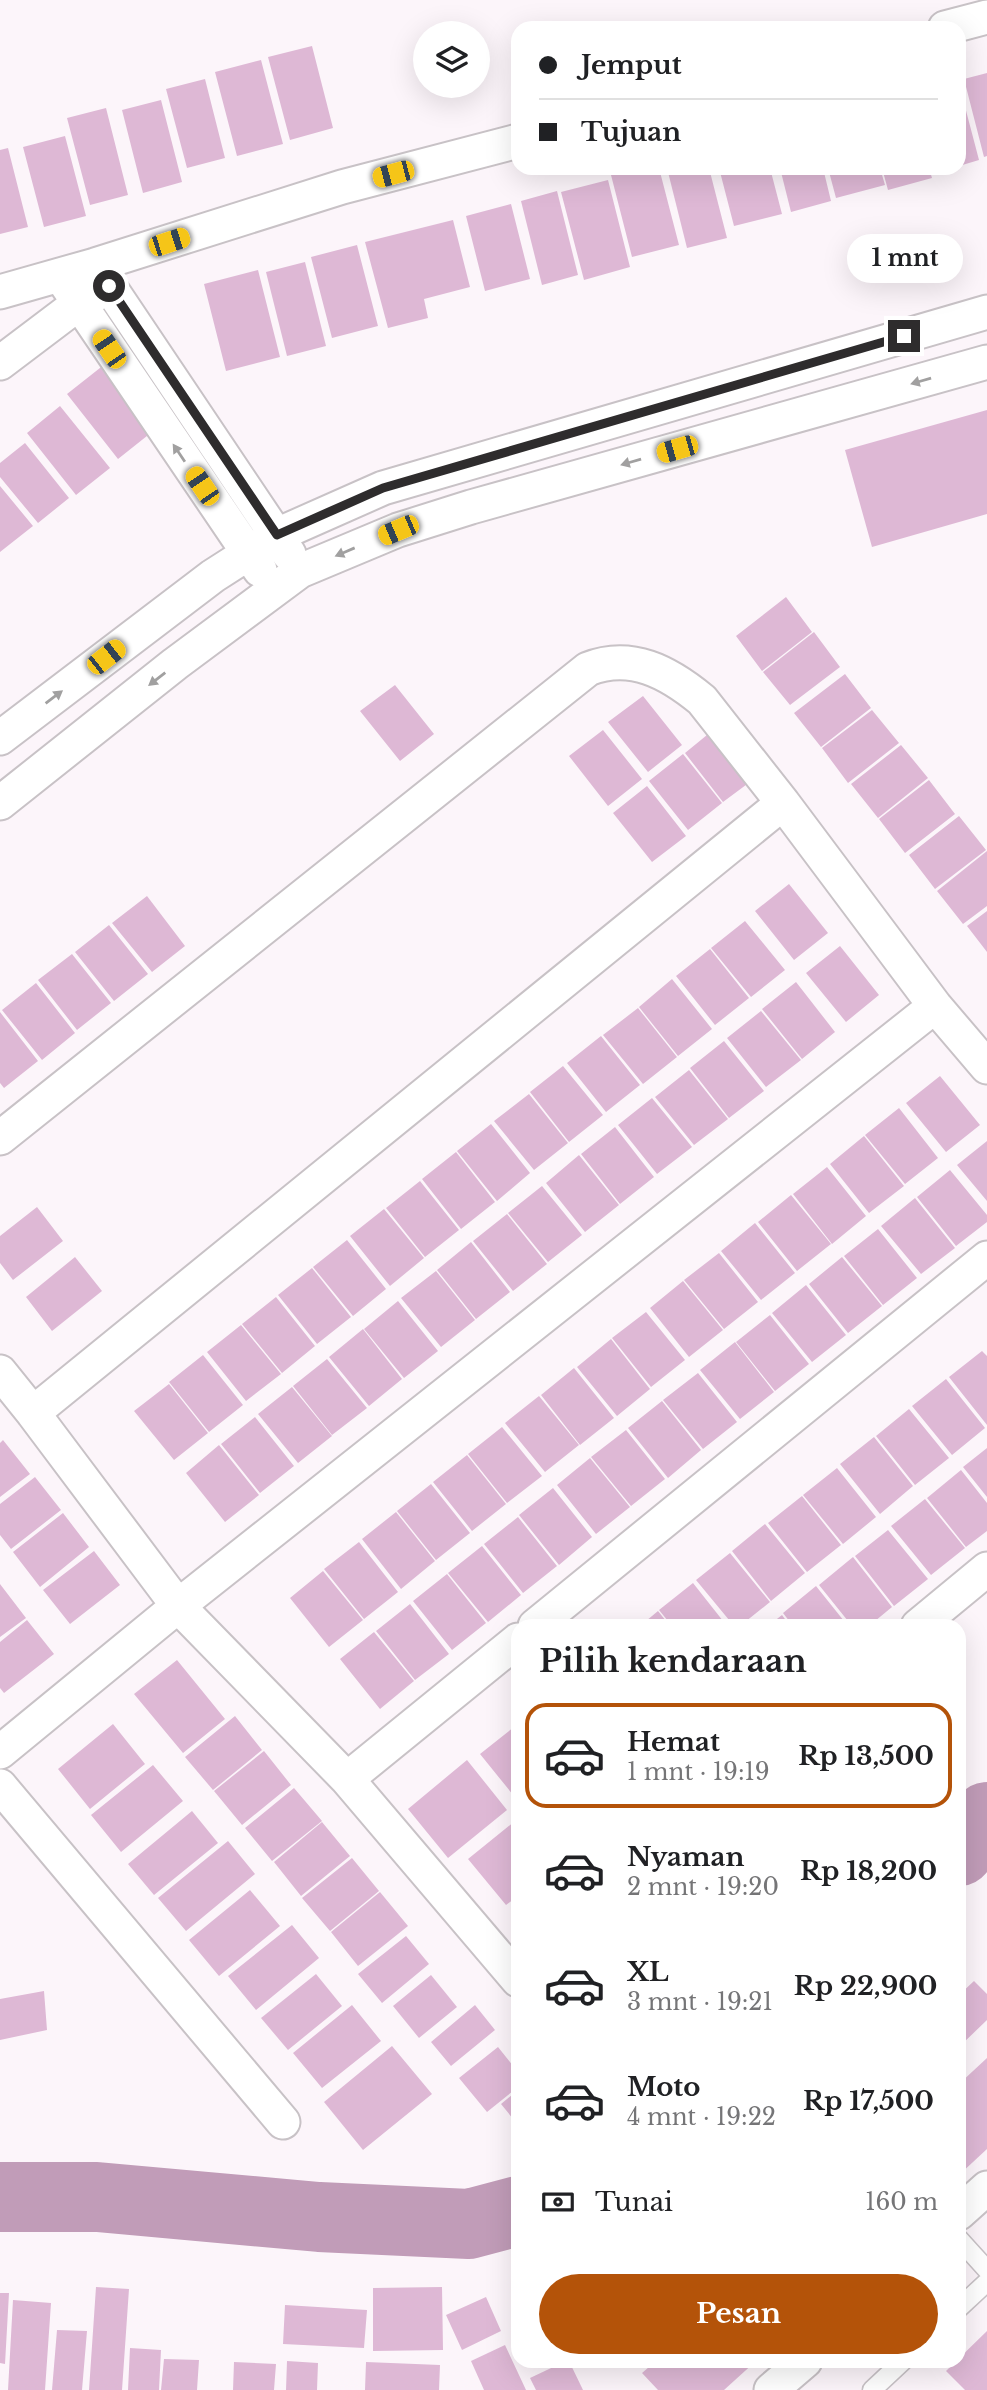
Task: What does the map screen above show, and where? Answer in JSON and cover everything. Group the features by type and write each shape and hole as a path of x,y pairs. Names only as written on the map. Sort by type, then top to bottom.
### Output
{"street":[{"path":"966,22 987,17"},
{"path":"0,292 60,275 102,276 342,187 511,143"},
{"path":"60,275 248,554 287,580"},
{"path":"0,363 78,304 102,276"},
{"path":"102,276 277,535 287,580"},
{"path":"0,738 213,576 277,535 383,488 985,319"},
{"path":"0,803 175,664 287,580 398,530 987,362"},
{"path":"0,1138 588,669 604,662 643,665 688,689 702,700 935,1006 987,1067"},
{"path":"33,1413 783,803"},
{"path":"0,1752 178,1606 935,1006"},
{"path":"544,1619 987,1258"},
{"path":"0,1372 178,1606 348,1779 511,1962"},
{"path":"926,1619 987,1569"},
{"path":"348,1779 511,1646"},
{"path":"0,1786 283,2122"},
{"path":"966,2207 987,2188"},
{"path":"771,2390 796,2368"}],"lane":[{"path":"966,2247 987,2270"},
{"path":"966,2302 987,2282"},
{"path":"872,2390 896,2368"}],"building":[{"path":"312,46 333,128 290,140 268,57"},
{"path":"261,60 283,144 237,156 215,72"},
{"path":"987,73 987,156 984,157 966,87 966,78"},
{"path":"205,79 225,158 187,168 166,89"},
{"path":"161,100 182,182 143,193 122,110"},
{"path":"106,108 128,195 90,205 67,118"},
{"path":"966,111 979,160 966,164"},
{"path":"65,136 86,216 44,227 23,147"},
{"path":"8,148 28,227 0,234 0,150"},
{"path":"611,175 661,175 679,245 632,257"},
{"path":"669,175 711,175 727,238 687,248"},
{"path":"721,175 772,175 782,214 734,226"},
{"path":"782,175 825,175 831,201 791,212"},
{"path":"830,175 882,175 885,185 836,198"},
{"path":"884,175 931,175 932,178 888,190"},
{"path":"608,180 630,267 584,280 561,192"},
{"path":"557,191 578,275 542,285 521,201"},
{"path":"511,204 530,279 485,291 466,216"},
{"path":"453,220 470,287 424,299 428,318 388,328 365,242"},
{"path":"357,245 378,326 332,338 311,257"},
{"path":"305,262 326,346 287,356 266,272"},
{"path":"258,270 280,357 226,371 204,284"},
{"path":"105,364 157,428 118,459 67,394"},
{"path":"60,406 110,468 76,495 27,433"},
{"path":"987,410 987,514 872,547 845,450"},
{"path":"25,443 69,498 38,523 0,477 0,463"},
{"path":"0,486 33,526 0,552"},
{"path":"786,597 812,632 762,671 736,636"},
{"path":"814,632 840,667 790,705 763,672"},
{"path":"845,674 871,708 821,747 794,713"},
{"path":"395,685 434,734 400,761 360,711"},
{"path":"643,696 682,745 648,772 608,722"},
{"path":"872,710 899,743 848,783 822,748"},
{"path":"718,726 758,776 723,802 685,753"},
{"path":"603,730 642,779 608,806 569,756"},
{"path":"901,745 928,778 878,818 851,784"},
{"path":"683,754 722,803 688,830 649,781"},
{"path":"929,780 955,814 905,853 879,819"},
{"path":"647,786 686,836 652,862 613,813"},
{"path":"959,816 986,850 935,889 909,855"},
{"path":"987,851 987,906 963,924 937,891"},
{"path":"789,884 828,933 794,960 755,911"},
{"path":"147,896 185,946 152,972 112,923"},
{"path":"987,911 987,952 967,926"},
{"path":"745,921 785,970 751,997 711,948"},
{"path":"109,925 148,974 114,1001 75,952"},
{"path":"840,946 879,995 846,1022 806,973"},
{"path":"710,949 749,998 715,1025 676,976"},
{"path":"72,954 111,1003 77,1030 38,980"},
{"path":"672,979 712,1029 678,1056 639,1007"},
{"path":"796,982 835,1032 802,1059 762,1009"},
{"path":"36,983 75,1033 42,1060 2,1010"},
{"path":"638,1008 677,1057 643,1084 603,1035"},
{"path":"761,1011 801,1060 766,1087 727,1038"},
{"path":"0,1012 38,1061 4,1088 0,1083"},
{"path":"601,1036 640,1085 606,1112 567,1063"},
{"path":"724,1041 764,1091 729,1118 690,1068"},
{"path":"563,1066 603,1115 569,1142 530,1092"},
{"path":"689,1070 728,1119 694,1145 655,1097"},
{"path":"940,1076 980,1125 946,1152 906,1103"},
{"path":"529,1094 568,1143 534,1170 494,1121"},
{"path":"652,1098 692,1147 657,1174 618,1125"},
{"path":"899,1108 938,1158 905,1184 865,1135"},
{"path":"491,1124 530,1173 497,1201 457,1151"},
{"path":"615,1127 654,1177 620,1204 581,1154"},
{"path":"864,1136 904,1186 869,1213 830,1164"},
{"path":"987,1141 987,1201 957,1165"},
{"path":"456,1152 495,1202 461,1229 422,1179"},
{"path":"579,1155 619,1205 585,1232 546,1183"},
{"path":"827,1167 866,1216 832,1244 793,1194"},
{"path":"950,1170 987,1215 987,1222 956,1246 917,1197"},
{"path":"420,1181 459,1230 425,1257 386,1208"},
{"path":"542,1186 582,1235 548,1262 508,1213"},
{"path":"791,1195 831,1244 797,1271 758,1222"},
{"path":"915,1198 955,1248 921,1274 881,1226"},
{"path":"37,1207 63,1241 13,1280 0,1263 0,1236"},
{"path":"384,1209 424,1258 390,1286 350,1236"},
{"path":"507,1214 547,1264 513,1291 473,1241"},
{"path":"755,1223 795,1273 761,1300 721,1251"},
{"path":"878,1229 917,1278 883,1305 844,1256"},
{"path":"347,1240 386,1289 353,1316 313,1267"},
{"path":"471,1242 510,1292 476,1319 437,1270"},
{"path":"719,1253 758,1302 724,1329 684,1280"},
{"path":"75,1257 102,1291 52,1331 26,1297"},
{"path":"842,1257 882,1306 848,1333 809,1284"},
{"path":"312,1268 351,1317 317,1344 278,1295"},
{"path":"436,1271 475,1320 441,1347 401,1298"},
{"path":"683,1281 723,1330 689,1357 650,1308"},
{"path":"806,1285 846,1335 812,1362 772,1313"},
{"path":"276,1297 315,1346 282,1373 242,1324"},
{"path":"398,1301 438,1351 404,1378 364,1329"},
{"path":"646,1312 685,1360 651,1387 612,1338"},
{"path":"770,1315 809,1364 775,1391 736,1342"},
{"path":"241,1325 281,1374 246,1401 207,1352"},
{"path":"363,1329 402,1379 369,1406 329,1357"},
{"path":"611,1339 650,1389 617,1416 577,1367"},
{"path":"735,1342 774,1392 740,1419 700,1370"},
{"path":"982,1351 987,1356 987,1425 949,1377"},
{"path":"203,1355 243,1405 209,1432 169,1382"},
{"path":"327,1359 367,1408 332,1435 293,1386"},
{"path":"574,1368 614,1418 580,1445 541,1395"},
{"path":"698,1373 737,1422 703,1449 663,1400"},
{"path":"946,1379 985,1428 952,1455 912,1406"},
{"path":"169,1384 208,1433 174,1460 134,1411"},
{"path":"292,1387 332,1436 298,1463 258,1414"},
{"path":"539,1396 579,1445 545,1472 505,1423"},
{"path":"662,1401 701,1450 668,1478 628,1428"},
{"path":"909,1409 949,1458 915,1485 876,1436"},
{"path":"255,1417 294,1466 260,1493 221,1444"},
{"path":"502,1427 542,1476 507,1503 468,1454"},
{"path":"626,1430 665,1479 631,1506 591,1457"},
{"path":"874,1437 913,1486 880,1514 840,1464"},
{"path":"3,1440 30,1474 0,1497 0,1443"},
{"path":"219,1445 259,1495 225,1522 186,1473"},
{"path":"987,1448 987,1497 963,1467"},
{"path":"467,1455 506,1504 472,1531 433,1482"},
{"path":"590,1458 630,1507 596,1534 557,1485"},
{"path":"837,1468 876,1517 843,1544 803,1495"},
{"path":"961,1470 987,1503 987,1531 966,1547 927,1498"},
{"path":"35,1477 61,1510 11,1549 0,1535 0,1504"},
{"path":"431,1484 470,1533 436,1560 397,1511"},
{"path":"553,1488 592,1537 559,1565 519,1515"},
{"path":"802,1496 841,1545 807,1572 768,1523"},
{"path":"925,1499 965,1548 931,1575 891,1526"},
{"path":"396,1512 435,1561 401,1589 362,1539"},
{"path":"63,1513 89,1547 40,1587 13,1552"},
{"path":"518,1517 557,1566 523,1593 484,1544"},
{"path":"765,1524 805,1573 771,1601 732,1551"},
{"path":"888,1530 928,1579 894,1606 855,1556"},
{"path":"359,1542 398,1592 364,1619 324,1569"},
{"path":"482,1546 521,1595 488,1622 448,1573"},
{"path":"94,1551 120,1585 70,1624 43,1590"},
{"path":"730,1553 770,1602 749,1619 728,1619 696,1580"},
{"path":"853,1557 892,1607 877,1619 846,1619 819,1585"},
{"path":"323,1571 363,1620 329,1647 290,1598"},
{"path":"447,1574 486,1623 452,1650 413,1601"},
{"path":"693,1583 721,1619 666,1619 659,1610"},
{"path":"0,1584 26,1618 0,1637"},
{"path":"816,1586 842,1619 788,1619 783,1613"},
{"path":"410,1604 449,1654 415,1680 376,1631"},
{"path":"658,1611 664,1619 648,1619"},
{"path":"27,1620 54,1654 4,1693 0,1688 0,1642"},
{"path":"374,1632 414,1681 380,1709 340,1659"},
{"path":"177,1660 225,1719 183,1753 134,1694"},
{"path":"235,1716 262,1750 213,1790 185,1757"},
{"path":"113,1724 145,1764 90,1809 58,1769"},
{"path":"511,1729 511,1792 480,1754"},
{"path":"264,1751 291,1785 242,1825 214,1791"},
{"path":"467,1760 507,1810 448,1858 408,1809"},
{"path":"153,1765 183,1801 121,1852 91,1815"},
{"path":"294,1788 322,1821 272,1861 245,1828"},
{"path":"192,1811 218,1843 154,1895 128,1864"},
{"path":"322,1822 350,1856 301,1896 274,1862"},
{"path":"511,1824 511,1901 506,1905 468,1859"},
{"path":"228,1841 255,1874 186,1931 158,1898"},
{"path":"352,1858 379,1891 330,1931 302,1898"},
{"path":"250,1890 280,1926 219,1976 189,1940"},
{"path":"380,1892 408,1926 358,1966 331,1932"},
{"path":"292,1925 319,1958 256,2010 228,1976"},
{"path":"406,1936 429,1964 382,2003 358,1974"},
{"path":"316,1974 342,2006 288,2050 261,2018"},
{"path":"431,1975 457,2007 419,2038 393,2006"},
{"path":"974,1981 987,1994 987,2020 966,2040 966,1988"},
{"path":"44,1991 47,2030 0,2040 0,1999"},
{"path":"352,2005 381,2041 322,2088 293,2053"},
{"path":"475,2005 495,2030 451,2066 431,2042"},
{"path":"392,2046 432,2094 363,2150 324,2102"},
{"path":"498,2047 511,2063 511,2093 487,2112 459,2078"},
{"path":"987,2058 987,2149 966,2168 966,2078"},
{"path":"511,2096 511,2116 501,2104"},
{"path":"96,2287 129,2289 122,2390 89,2390"},
{"path":"442,2287 443,2350 373,2351 373,2288"},
{"path":"0,2293 9,2293 5,2364 0,2363"},
{"path":"486,2297 501,2331 462,2350 446,2315"},
{"path":"13,2300 51,2303 45,2390 8,2390"},
{"path":"285,2305 367,2310 364,2348 283,2344"},
{"path":"57,2330 87,2331 82,2390 52,2390"},
{"path":"987,2331 987,2390 965,2390 946,2371 949,2368 966,2368 966,2351"},
{"path":"505,2345 511,2358 511,2368 516,2368 526,2390 484,2390 471,2361"},
{"path":"130,2348 161,2350 159,2390 128,2390"},
{"path":"164,2359 199,2360 197,2390 161,2390"},
{"path":"287,2361 318,2363 317,2390 286,2390"},
{"path":"234,2362 276,2364 274,2390 233,2390"},
{"path":"366,2362 440,2365 439,2390 365,2390"},
{"path":"551,2368 572,2368 583,2390 536,2390 530,2378"},
{"path":"648,2368 748,2368 724,2390 658,2390 642,2373"}],"waterway":[{"path":"966,1842 987,1817"},
{"path":"0,2197 97,2197 319,2217 469,2224 511,2213"}],"route":[{"path":"109,286 277,535 383,488 904,336"}]}
